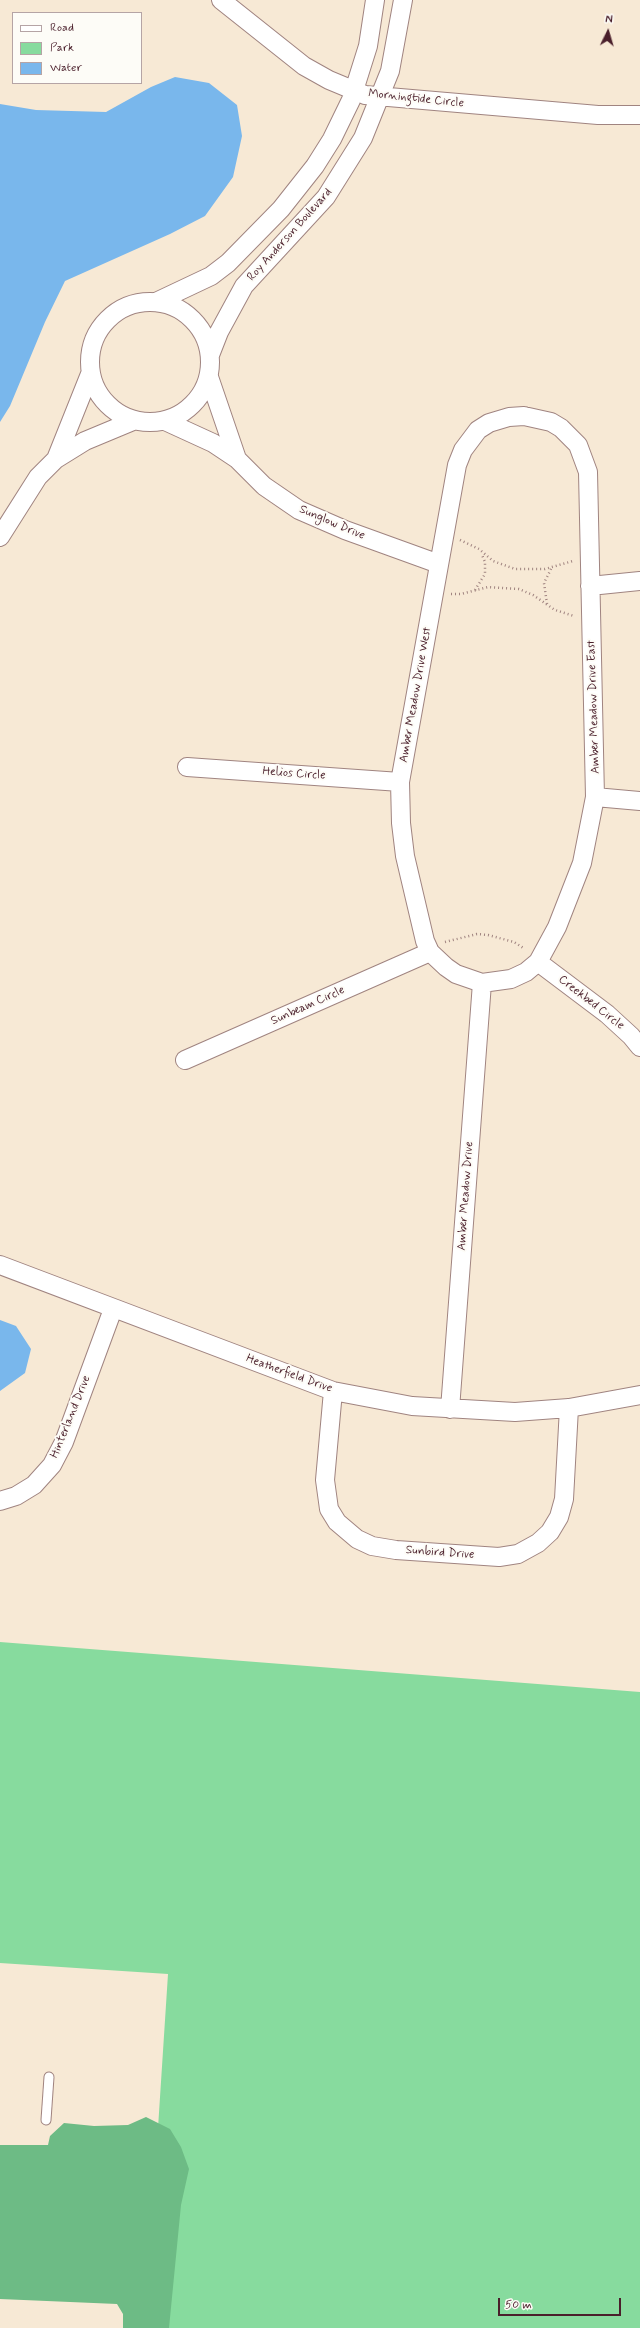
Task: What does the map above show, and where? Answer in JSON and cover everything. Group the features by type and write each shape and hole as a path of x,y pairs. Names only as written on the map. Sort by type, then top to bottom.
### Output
{"street":[{"name":"Morningtide Circle","path":"221,0 304,66 353,91 381,97 598,115 640,115"},
{"name":"Roy Anderson Boulevard","path":"156,302 211,276 245,248 281,209 315,166 332,139 353,91 368,46 375,0"},
{"name":"Roy Anderson Boulevard","path":"210,355 222,325 244,286 309,218 339,178 363,138 381,97 390,71 403,0"},
{"path":"156,302 183,311 194,320 205,337 210,355 209,377 205,388 192,407 182,414 164,420 146,423 133,421 116,413 96,392 90,374 90,350 93,340 111,316 138,304 156,302"},
{"path":"56,458 90,374"},
{"name":"Sunglow Drive","path":"209,377 237,459"},
{"name":"Amber Meadow Drive West","path":"482,983 456,974 441,964 430,952 416,909 405,856 401,823 400,782 457,465 462,450 478,430 489,423 509,417 524,416"},
{"name":"Amber Meadow Drive East","path":"482,983 511,979 526,972 538,962 557,927 582,863 595,797 590,586 590,493 585,460 578,445 561,428 551,422 524,416"},
{"name":"Sunglow Drive","path":"164,420 213,443 237,459 264,486 299,510 345,530 439,564"},
{"path":"0,537 38,477 56,458 85,441 133,421"},
{"path":"590,586 640,581"},
{"name":"Helios Circle","path":"187,767 400,782"},
{"path":"595,797 640,801"},
{"name":"Sunbeam Circle","path":"185,1060 430,952"},
{"name":"Creekbed Circle","path":"538,962 607,1014 631,1036 640,1047"},
{"name":"Amber Meadow Drive","path":"450,1409 482,983"},
{"name":"Heatherfield Drive","path":"0,1265 112,1309 333,1390 412,1406 514,1412 569,1408 640,1395"},
{"name":"Hinterland Drive","path":"0,1501 16,1496 34,1485 52,1465 64,1442 112,1309"},
{"name":"Sunbird Drive","path":"333,1390 325,1480 330,1509 337,1522 357,1539 372,1546 396,1550 499,1557 518,1554 538,1543 550,1532 560,1517 564,1500 569,1408"}],"lane":[{"path":"46,2120 48,2077"}],"path":[{"path":"459,548 461,533"},
{"path":"460,540 471,544 493,561 515,569 529,571 573,561"},
{"path":"475,591 485,574 485,562 481,552"},
{"path":"573,554 573,569"},
{"path":"547,604 544,583 548,573 554,566"},
{"path":"449,601 452,587"},
{"path":"451,594 475,591 488,587 519,589 555,610 574,616"},
{"path":"574,608 574,624"},
{"path":"445,942 476,934 488,935 514,942 525,949"},
{"path":"442,936 449,948"},
{"path":"520,954 528,944"}],"green space":[{"path":"0,1642 640,1692 640,2328 145,2328 168,1974 0,1963"},
{"path":"146,2117 170,2129 181,2147 189,2169 181,2205 169,2328 123,2328 123,2314 117,2304 0,2299 0,2145 48,2145 50,2136 64,2123 94,2126 128,2125"}],"water":[{"path":"175,77 209,83 237,105 242,136 233,177 205,216 170,234 65,281 45,322 10,406 0,422 0,104 36,110 106,112 151,87"},
{"path":"0,1320 16,1326 31,1349 25,1373 0,1391"}]}
